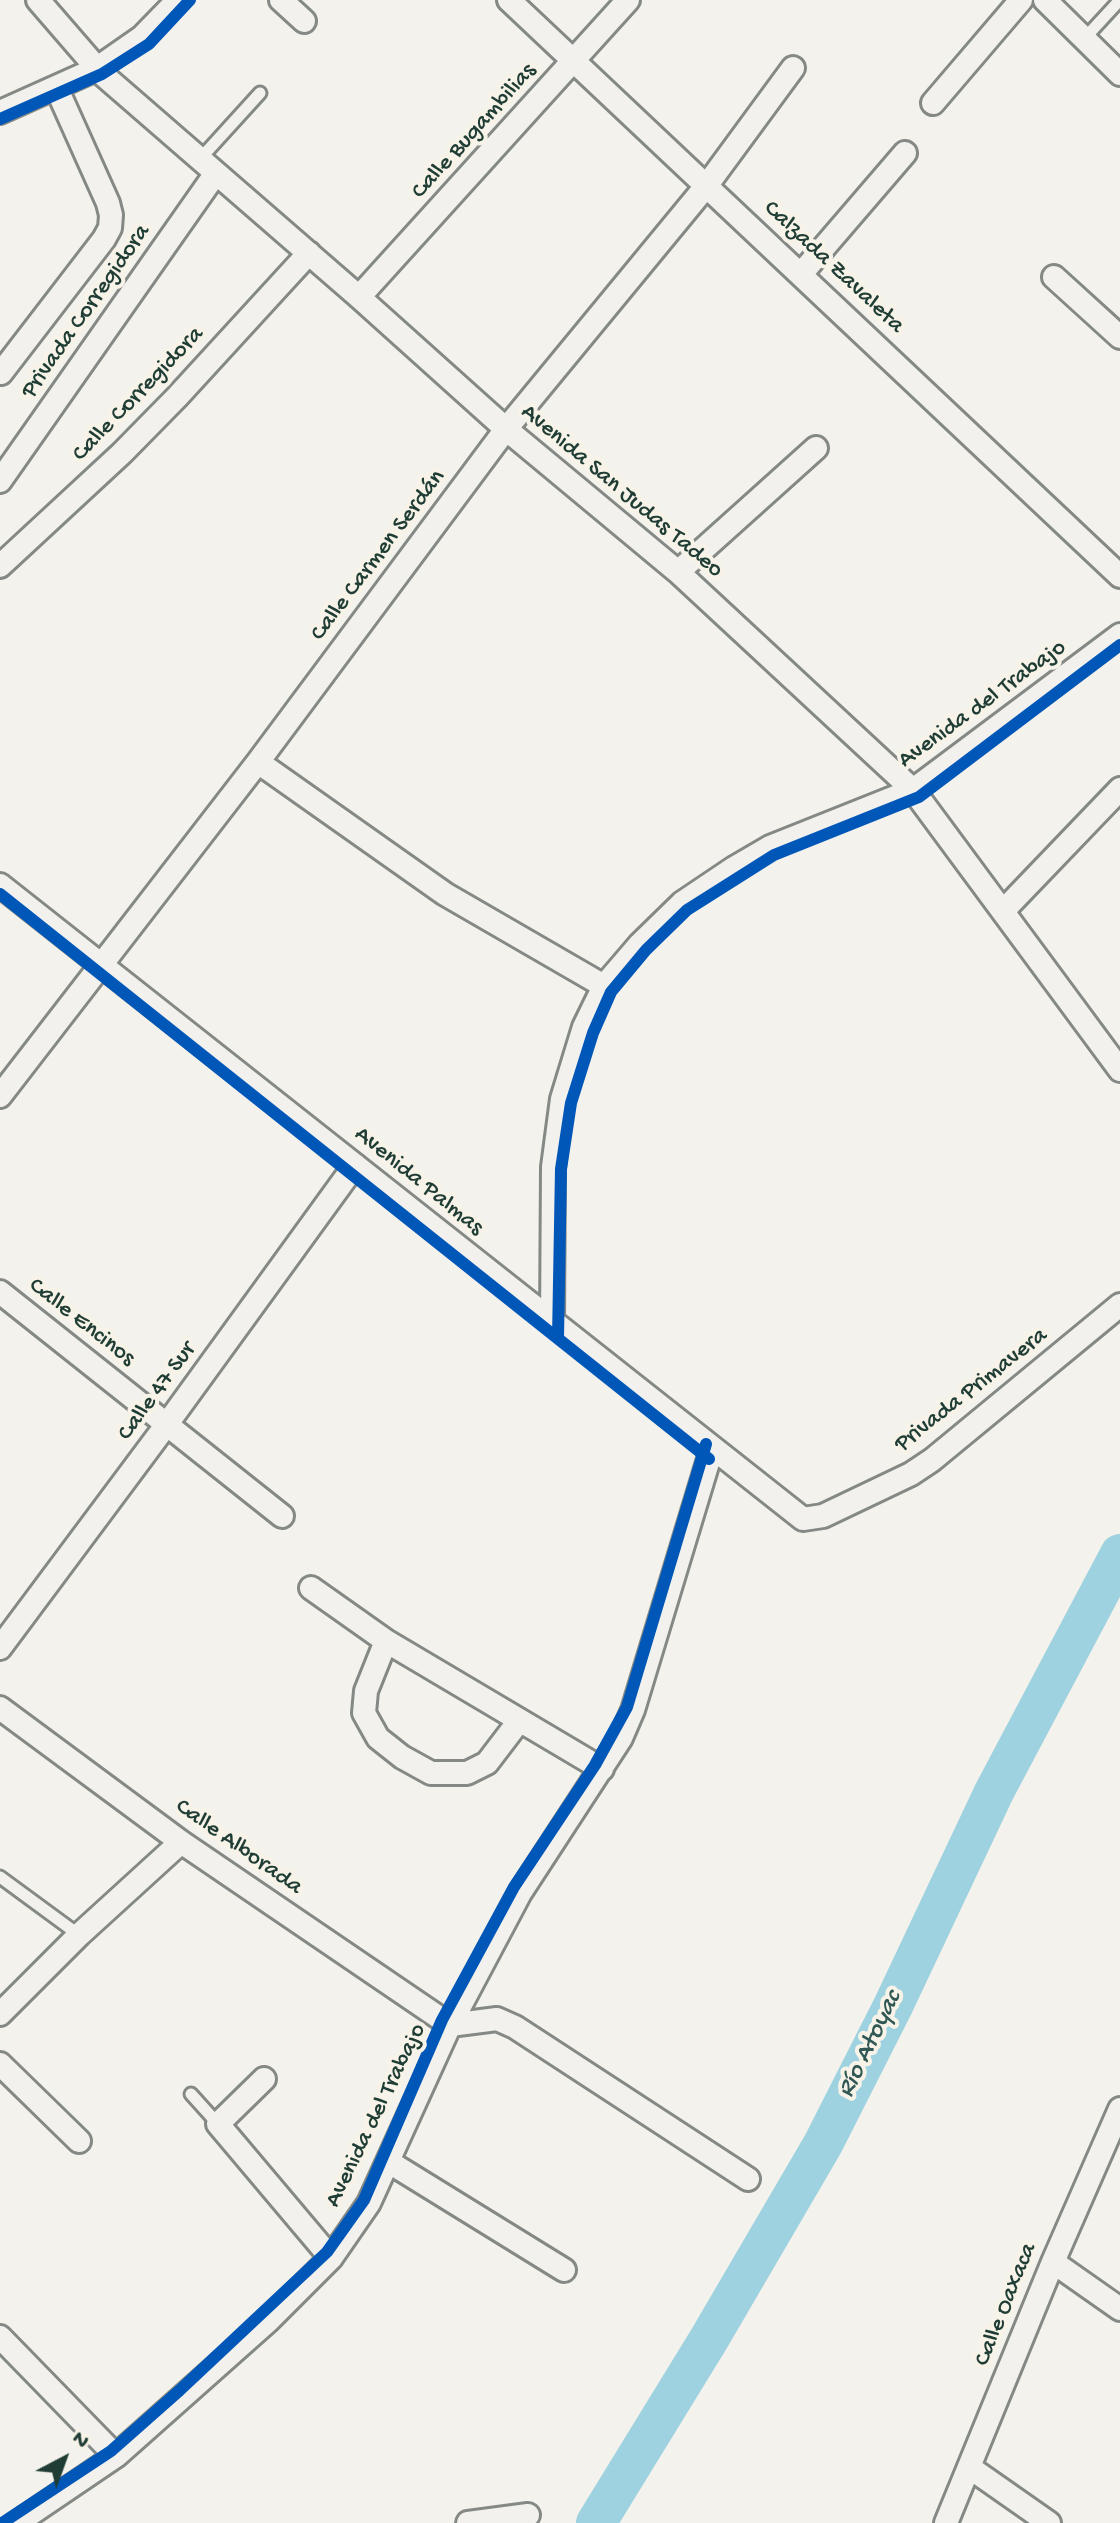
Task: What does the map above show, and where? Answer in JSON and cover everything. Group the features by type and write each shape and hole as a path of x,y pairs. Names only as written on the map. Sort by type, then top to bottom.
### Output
{"street":[{"name":"Avenida San Judas Tadeo","path":"38,0 96,69 506,429 678,572 913,790 1120,1070"},
{"path":"0,112 96,69 142,37 178,0"},
{"path":"281,0 304,21"},
{"name":"Calzada Zavaleta","path":"509,0 1120,576"},
{"name":"Calle Bugambilias","path":"359,297 628,0"},
{"path":"933,103 1021,0"},
{"path":"1045,0 1120,74"},
{"name":"Calle Carmen Serdán","path":"0,1096 258,762 506,429 707,185 793,68"},
{"path":"1,373 110,228 108,203 56,87"},
{"path":"801,274 905,153"},
{"name":"Privada Corregidora","path":"0,481 208,166"},
{"name":"Calle Corregidora","path":"0,566 166,408 309,253"},
{"path":"1054,277 1120,337"},
{"path":"678,572 816,448"},
{"name":"Avenida del Trabajo","path":"552,1323 553,1167 562,1099 584,1027 604,986 640,944 682,903 770,847 913,790 1120,635"},
{"path":"258,762 445,894 604,986"},
{"path":"1004,910 1120,789"},
{"name":"Avenida Palmas","path":"0,885 803,1519"},
{"name":"Calle 47 Sur","path":"0,1648 355,1165"},
{"name":"Calle Encinos","path":"0,1292 282,1516"},
{"name":"Privada Primavera","path":"803,1519 823,1516 911,1474 932,1460 1120,1305"},
{"name":"Avenida del Trabajo","path":"17,2523 116,2456 268,2321 331,2258 369,2203 450,2025 520,1893 602,1769 633,1710 712,1449"},
{"path":"311,1588 386,1641 602,1769"},
{"path":"386,1641 366,1691 364,1713 378,1738 402,1757 431,1773 467,1773 487,1763 519,1721"},
{"name":"Calle Alborada","path":"0,1708 181,1842 450,2025"},
{"path":"0,2014 79,1935 181,1842"},
{"path":"450,2025 497,2019 515,2027 748,2179"},
{"path":"0,2064 79,2141"},
{"path":"264,2079 218,2124 331,2258"},
{"name":"Calle Oaxaca","path":"946,2523 1053,2262 1120,2109"},
{"path":"389,2162 564,2270"},
{"path":"1053,2262 1120,2309"},
{"path":"3,2346 116,2456"},
{"path":"969,2467 1049,2523"},
{"path":"468,2523 528,2515"}],"lane":[{"path":"1084,39 1120,0"},
{"path":"208,166 260,93"},
{"path":"0,1877 79,1935"},
{"path":"191,2094 218,2124"}],"waterway":[{"name":"Río Atoyac","path":"596,2523 823,2144 893,2006 994,1792 1120,1554"}],"cycle path":[{"path":"0,119 102,74 149,44 190,0"},
{"path":"558,1338 561,1169 571,1103 593,1033 611,992 646,950 687,910 774,855 919,797 1120,645"},
{"path":"0,894 709,1459"},
{"path":"2,2523 111,2451 180,2390 327,2252 364,2200 442,2020 514,1887 595,1765 627,1707 706,1444"}]}
